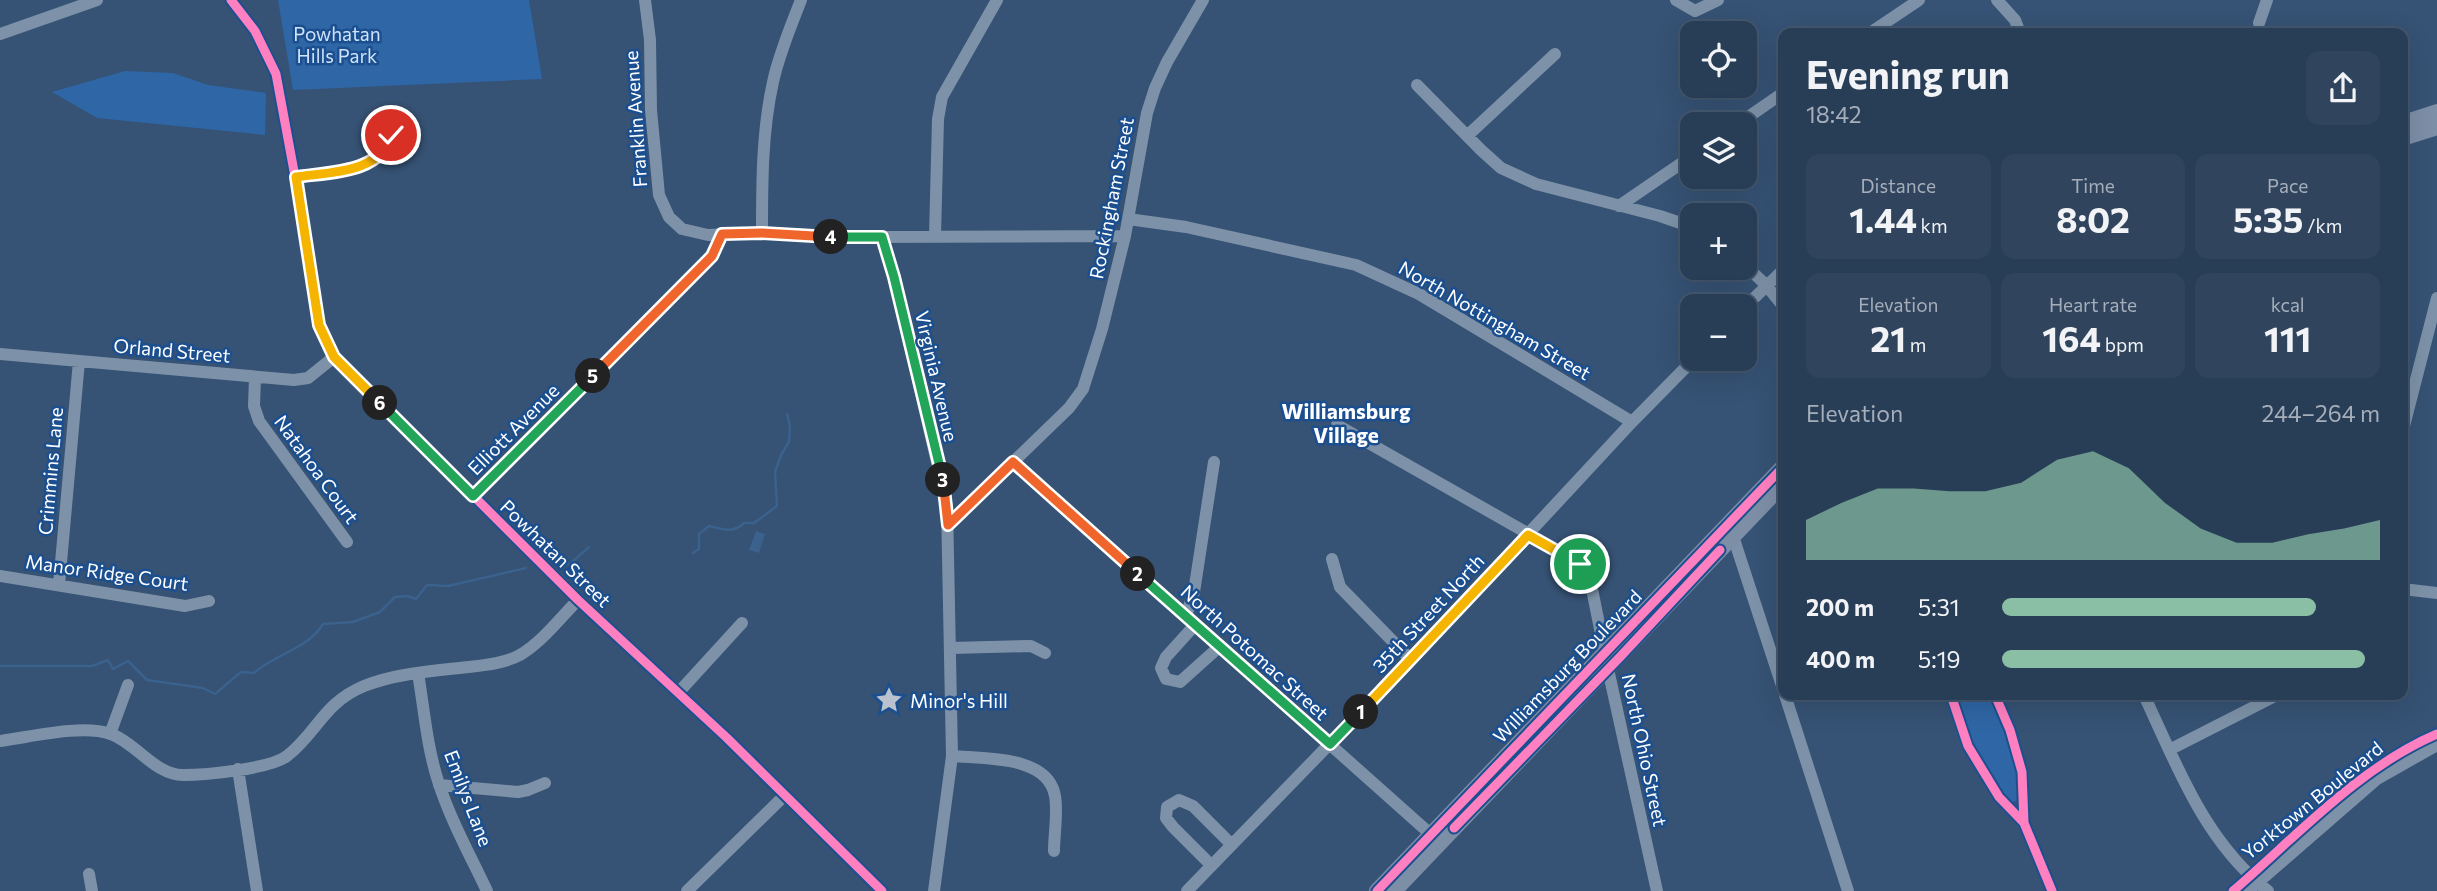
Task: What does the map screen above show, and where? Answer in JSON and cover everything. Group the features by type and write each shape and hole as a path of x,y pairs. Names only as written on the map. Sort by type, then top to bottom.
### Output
{"main road":[{"path":"2408,121 2437,112"},
{"path":"2408,136 2437,127"},
{"name":"Williamsburg Boulevard","path":"1377,891 1608,669 1778,473"},
{"name":"Williamsburg Boulevard","path":"1394,891 1435,838 1605,652 1778,488"}],"street":[{"path":"1,32 97,0"},
{"name":"Powhatan Street","path":"231,0 255,31 276,74 296,177 317,318 334,357 578,600 727,738 882,891"},
{"name":"Franklin Avenue","path":"645,0 650,40 651,110 662,205 669,217 682,229 708,235 722,234"},
{"path":"762,233 764,153 769,101 773,79 801,0"},
{"path":"935,236 938,119 942,97 997,0"},
{"name":"Rockingham Street","path":"948,525 1069,408 1083,388 1091,368 1125,236 1147,113 1167,62 1203,0"},
{"path":"1676,0 1695,11 1718,0"},
{"path":"1877,28 1919,0"},
{"path":"1997,0 2015,20 2018,28"},
{"path":"2259,23 2267,0"},
{"path":"1467,136 1555,54"},
{"path":"1417,85 1502,168 1536,184 1680,223"},
{"path":"1755,112 1778,96"},
{"path":"296,177 358,167 370,162 387,146 392,123"},
{"path":"1619,206 1680,164"},
{"name":"North Nottingham Street","path":"1128,219 1186,227 1356,265 1419,295 1632,422"},
{"path":"722,234 1054,238 1125,236"},
{"name":"Elliott Avenue","path":"473,496 712,256 722,234"},
{"name":"Virginia Avenue","path":"882,237 945,490 948,525 952,757 934,891"},
{"path":"1757,294 1778,274"},
{"path":"1757,276 1778,300"},
{"path":"2408,411 2437,298"},
{"name":"Orland Street","path":"0,354 304,379 334,357"},
{"name":"Crimmins Lane","path":"60,585 79,361"},
{"name":"35th Street North","path":"1187,891 1411,660 1632,422 1683,371"},
{"name":"Natahoa Court","path":"255,377 254,406 258,421 347,542"},
{"name":"North Ohio Street","path":"1337,425 1580,564 1591,584 1657,891"},
{"name":"North Potomac Street","path":"1013,462 1435,838"},
{"path":"1214,462 1190,621 1161,668 1166,679 1181,682 1219,647"},
{"path":"1731,530 1778,674"},
{"path":"1332,559 1340,587 1411,660"},
{"name":"Manor Ridge Court","path":"0,576 185,606 209,601"},
{"path":"2408,590 2437,593"},
{"path":"0,741 78,731 110,734 124,740 160,767 181,775 267,765 286,757 334,704 355,691 376,682 418,673 511,659 529,649 578,600"},
{"path":"678,693 742,623"},
{"path":"951,648 1031,646 1045,653"},
{"name":"Emilys Lane","path":"418,673 430,753 439,785 487,891"},
{"path":"110,734 128,685"},
{"path":"1787,700 1848,891"},
{"path":"1953,700 1968,746 1999,797 2024,823"},
{"path":"1997,700 2010,730 2022,772 2024,823 2052,891"},
{"path":"2146,700 2192,798 2216,839 2256,885 2233,891"},
{"path":"2171,750 2267,700"},
{"name":"Yorktown Boulevard","path":"2256,885 2372,771 2401,752 2437,734"},
{"name":"Yorktown Boulevard","path":"2256,885 2377,779 2437,745"},
{"path":"952,757 1000,760 1031,767 1049,779 1055,796 1054,851"},
{"path":"237,769 257,891"},
{"path":"439,785 518,792 545,783"},
{"path":"687,891 783,796"},
{"path":"1211,865 1173,827 1167,818 1167,807 1179,800 1193,806 1231,844"},
{"path":"89,874 92,891"}],"green space":[{"name":"Powhatan Hills Park","path":"278,0 529,0 542,79 293,90"},
{"path":"125,71 173,73 208,85 266,93 265,135 97,118 52,92"},
{"path":"1958,700 1990,700 2009,745 2019,800 2009,803 1973,744"}],"shaded area":[{"path":"756,531 765,534 759,553 749,550"}],"waterway":[{"path":"693,553 699,549 699,534 709,526 736,529 744,523 754,523 777,506 775,472 789,442 790,426 787,414"},
{"path":"558,565 570,564 589,547"},
{"path":"0,666 92,666 108,660 113,669 128,661 147,680 203,688 215,694 241,672 254,673 309,640 323,624 353,622 380,612 395,597 408,596 416,599 427,585 448,586 526,568"}],"cycle path":[{"path":"231,0 255,31 276,74 303,220 317,318 334,357 578,600 727,738 882,891"},
{"path":"1377,891 1778,472"},
{"path":"1454,828 1720,550"},
{"path":"1953,700 1968,746 1999,797 2024,823 2052,891"},
{"path":"1997,700 2010,730 2022,772 2024,823"},
{"path":"2233,891 2355,784 2408,748 2437,734"}],"place":[{"name":"Minor's Hill","path":"889,700"}],"district":[{"name":"Williamsburg Village","path":"1346,422"}],"route":[{"path":"391,135 387,146 379,155 364,165 296,177 317,318 334,357 473,496 712,256 722,234 882,237 945,490 948,525 1013,462 1330,744 1528,535 1580,564"}]}
